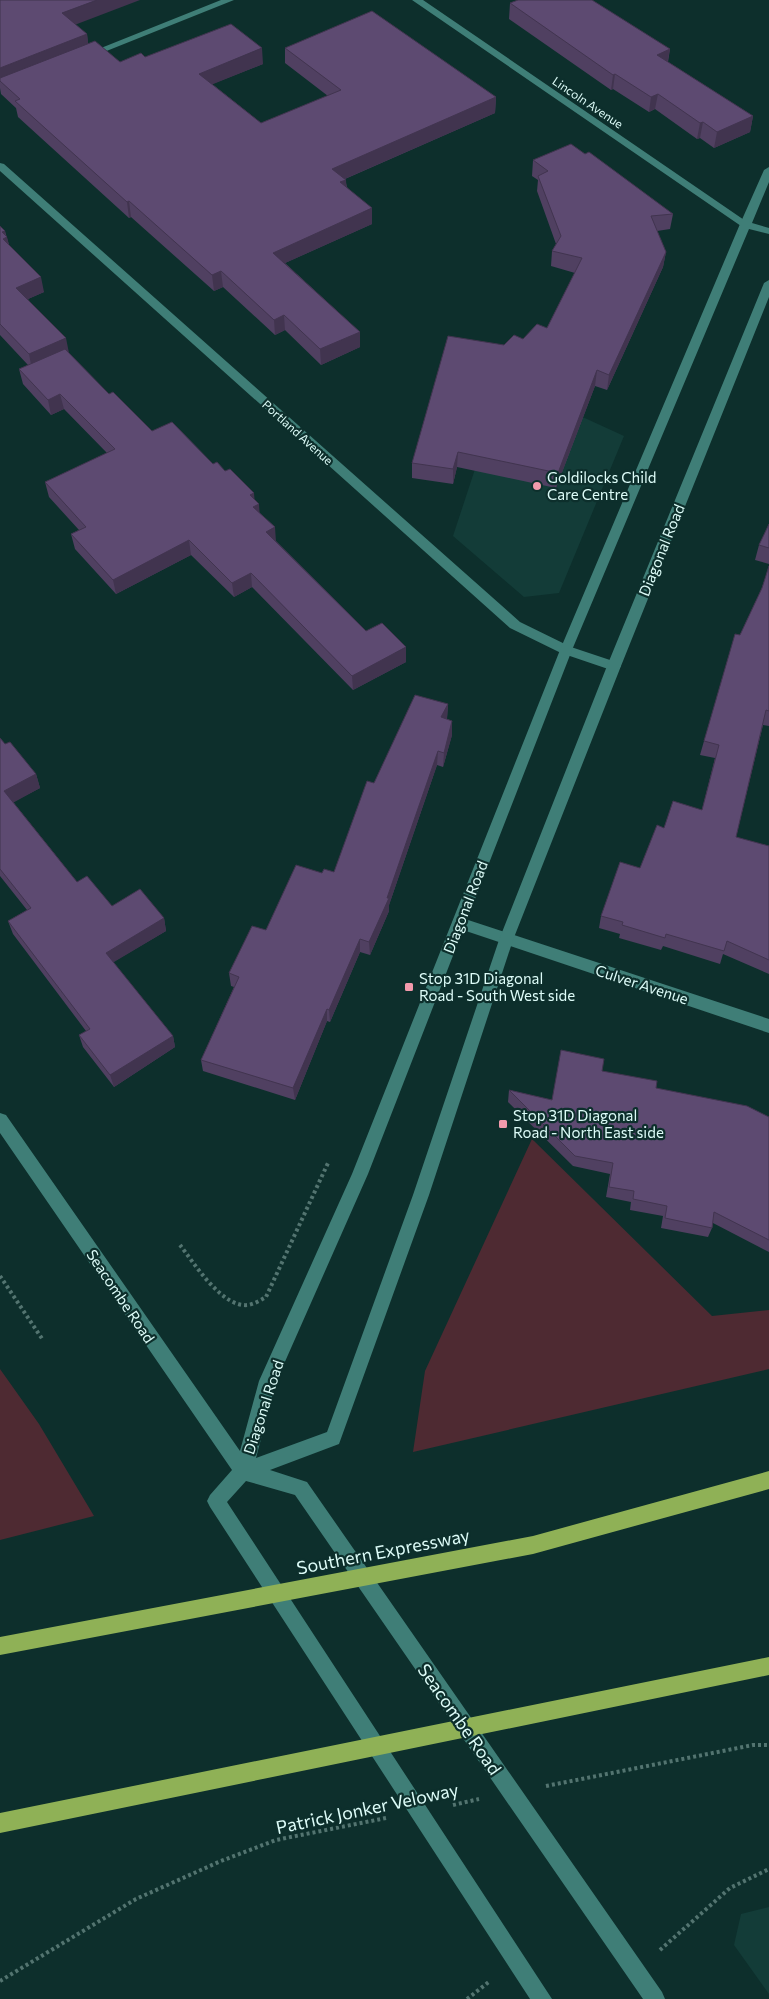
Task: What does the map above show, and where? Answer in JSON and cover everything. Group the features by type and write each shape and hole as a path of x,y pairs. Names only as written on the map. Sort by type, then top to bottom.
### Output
{"highway":[{"name":"Southern Expressway","path":"0,1646 533,1545 767,1481"},
{"path":"0,1823 769,1666"}],"main road":[{"path":"73,61 229,0"},
{"name":"Lincoln Avenue","path":"417,0 745,224 769,231"},
{"name":"Portland Avenue","path":"0,166 515,625 566,650 614,666"},
{"name":"Diagonal Road","path":"243,1471 268,1381 360,1174 566,650 769,170"},
{"name":"Diagonal Road","path":"243,1471 333,1438 421,1196 506,940 614,666 769,283"},
{"name":"Culver Avenue","path":"459,922 506,940 769,1026"},
{"name":"Seacombe Road","path":"0,1120 243,1471 301,1488 655,1999"},
{"path":"243,1471 216,1501 542,1999"}],"path":[{"path":"180,1245 213,1287 229,1299 248,1305 266,1297 328,1163"},
{"path":"0,1276 43,1340"},
{"path":"538,1788 752,1745 769,1745"},
{"name":"Patrick Jonker Veloway","path":"451,1805 490,1797"},
{"name":"Patrick Jonker Veloway","path":"0,1981 136,1899 221,1861 276,1840 392,1816"},
{"path":"635,1972 730,1888 769,1869"}],"shaded area":[{"name":"Goldilocks Child Care Centre","path":"504,381 624,436 559,593 524,597 453,536"},
{"path":"532,1139 712,1316 769,1310 769,1369 413,1452 425,1371"},
{"path":"0,1369 39,1424 94,1516 0,1540"},
{"path":"769,1907 769,1994 734,1945 741,1914"}],"building":[{"path":"0,0 97,0 62,13 87,34 0,68"},
{"path":"518,0 592,0 670,49 657,55 753,116 717,132 703,122 700,123 658,94 651,97 615,74 613,75 510,3"},
{"path":"372,11 496,97 332,169 346,180 340,182 372,208 273,253 360,332 320,349 284,315 274,320 221,271 212,275 129,201 127,202 15,101 20,99 0,81 0,78 95,41 120,62 141,53 145,57 231,24 262,48 199,74 261,123 341,90 285,48"},
{"path":"571,144 585,154 589,152 673,214 651,216 666,252 609,375 597,370 558,473 458,452 453,469 412,463 448,336 504,345 514,335 523,339 537,324 547,328 582,258 552,251 561,236 538,176 548,171 533,160"},
{"path":"0,226 5,231 2,232 7,237 3,239 41,277 16,288 66,338 29,354 0,324"},
{"path":"65,349 109,394 113,392 152,431 172,422 213,464 217,462 225,471 230,469 254,493 250,495 259,504 253,507 275,527 266,532 366,631 382,623 406,647 352,676 251,573 232,583 189,540 113,580 71,534 86,527 45,482 115,449 60,394 48,400 19,369"},
{"path":"769,524 769,548 759,545"},
{"path":"769,566 769,711 766,710 736,837 769,846 769,960 727,941 724,951 666,934 665,938 622,925 623,922 601,916 620,862 640,868 657,825 664,828 673,801 702,810 719,745 704,741 735,634 740,635 762,588"},
{"path":"415,695 448,704 441,717 452,721 444,753 438,751 387,898 389,898 369,942 360,939 293,1088 201,1060 239,977 229,973 252,926 266,930 296,865 322,873 324,869 334,872 367,781 374,783"},
{"path":"0,738 5,744 10,742 36,774 4,791 77,882 87,876 112,906 140,889 164,918 106,953 173,1036 110,1075 79,1035 90,1029 8,921 31,908 0,869"},
{"path":"561,1050 604,1059 602,1071 657,1081 656,1088 747,1106 769,1117 769,1240 714,1212 712,1228 665,1218 667,1206 633,1199 634,1191 609,1187 613,1163 575,1156 509,1090 552,1100"}],"place":[{"name":"Goldilocks Child Care Centre","path":"537,486"},
{"name":"Stop 31D Diagonal Road - South West side","path":"409,987"},
{"name":"Stop 31D Diagonal Road - North East side","path":"503,1124"}]}
